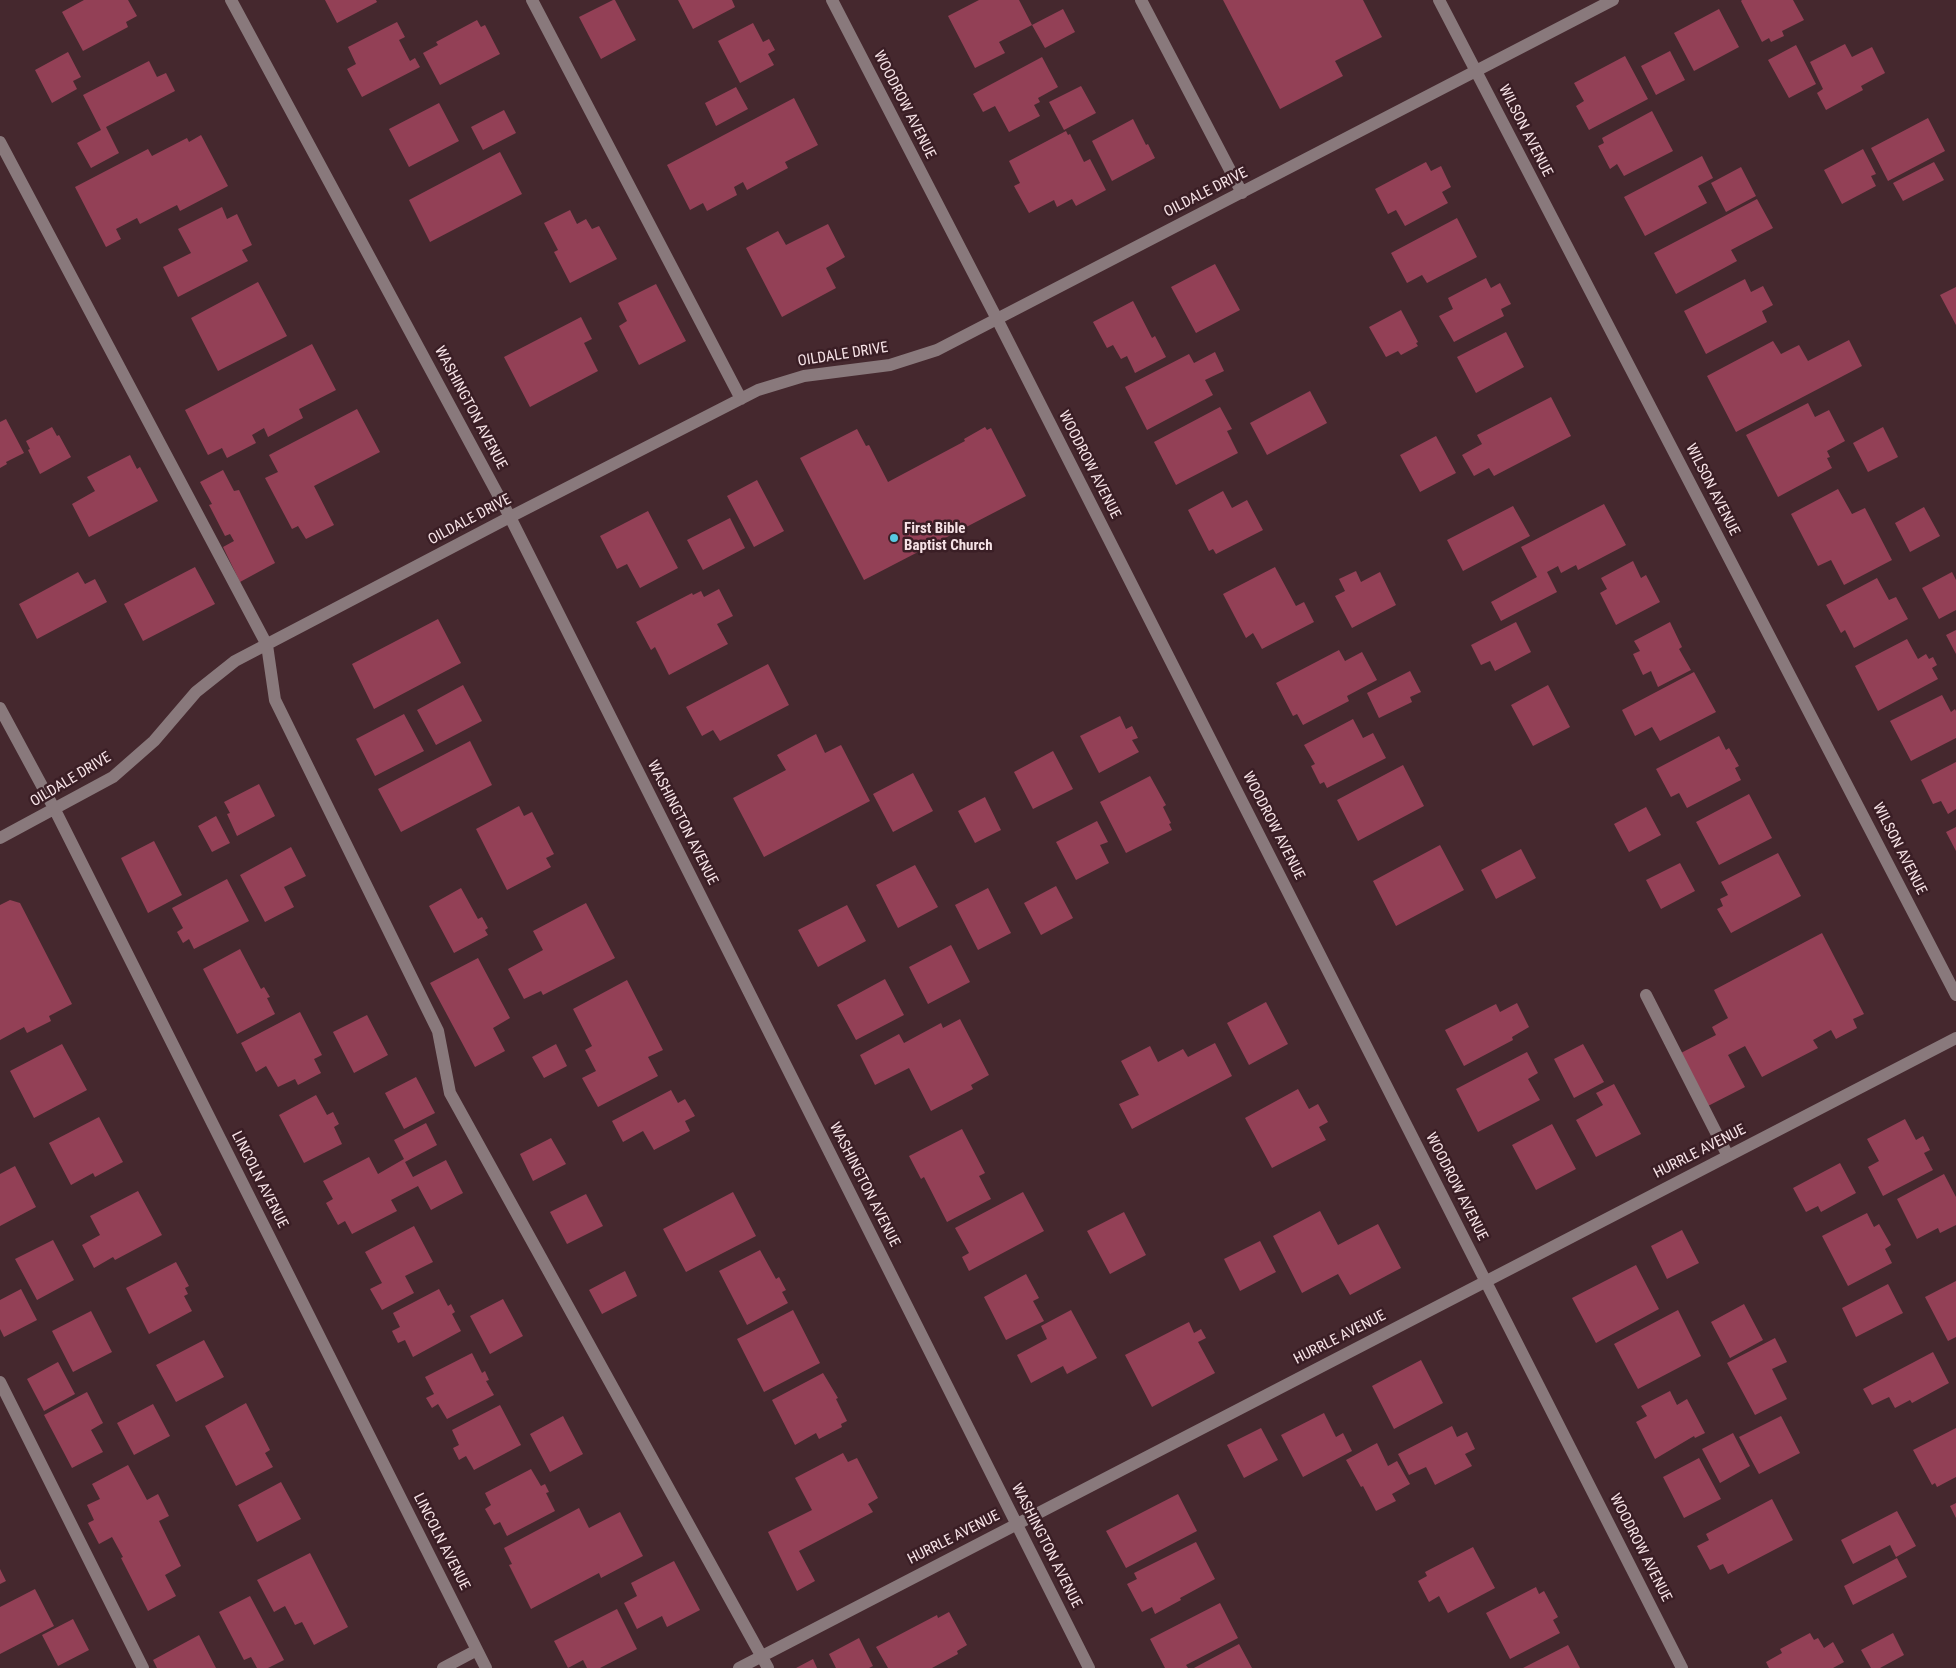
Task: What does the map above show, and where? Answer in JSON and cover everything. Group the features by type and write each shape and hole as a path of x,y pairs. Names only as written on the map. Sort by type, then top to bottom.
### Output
{"street":[{"name":"WASHINGTON AVENUE","path":"231,0 510,517 1089,1668"},
{"path":"532,0 741,399"},
{"name":"WOODROW AVENUE","path":"832,0 997,320 1682,1668"},
{"path":"1141,0 1242,193"},
{"name":"WILSON AVENUE","path":"1440,0 1956,995"},
{"name":"OILDALE DRIVE","path":"0,838 113,776 154,741 196,692 235,661 510,517 758,390 804,376 890,366 937,350 1613,0"},
{"path":"0,142 267,645 275,700 438,1031 450,1093 768,1668"},
{"name":"LINCOLN AVENUE","path":"0,708 54,810 486,1668"},
{"path":"1646,995 1728,1156"},
{"name":"HURRLE AVENUE","path":"739,1668 1956,1038"},
{"path":"0,1382 143,1668"},
{"path":"443,1668 477,1650"}],"building":[{"path":"84,0 128,0 137,16 126,22 128,27 83,51 62,12"},
{"path":"325,0 376,0 377,2 337,23"},
{"path":"615,0 636,40 601,59 579,17"},
{"path":"678,0 732,0 735,7 693,29"},
{"path":"979,0 1019,0 1032,25 999,42 1005,53 975,68 948,16"},
{"path":"1223,0 1363,0 1382,37 1335,61 1343,76 1280,109"},
{"path":"1742,0 1793,0 1804,20 1782,31 1784,36 1771,42 1769,38 1762,42"},
{"path":"1063,9 1075,32 1045,48 1032,25"},
{"path":"1719,9 1739,47 1694,71 1674,33"},
{"path":"477,20 481,27 485,25 500,54 440,85 423,53 438,45 436,42"},
{"path":"397,22 405,37 399,40 410,61 415,58 420,67 362,97 347,69 356,64 348,47"},
{"path":"753,23 763,42 769,39 775,50 768,54 774,65 740,83 718,41"},
{"path":"1845,44 1852,57 1872,47 1885,73 1861,86 1863,90 1826,110 1817,93 1823,89 1810,62"},
{"path":"1796,45 1816,84 1789,98 1768,60"},
{"path":"1670,51 1685,80 1656,95 1641,66"},
{"path":"68,52 81,77 73,81 77,89 52,103 35,70"},
{"path":"1625,56 1648,99 1589,130 1576,106 1584,101 1574,83"},
{"path":"1042,57 1058,87 1038,98 1040,102 1034,105 1040,116 1009,132 995,106 983,112 973,94"},
{"path":"149,61 157,77 166,73 175,91 106,127 119,153 91,168 77,143 101,130 83,95"},
{"path":"1081,86 1096,113 1064,130 1049,102"},
{"path":"736,87 748,109 716,126 705,103"},
{"path":"794,98 818,145 785,162 788,168 747,190 743,182 734,187 737,195 707,211 703,203 690,210 667,165"},
{"path":"439,103 459,141 409,167 389,129"},
{"path":"504,110 516,133 483,150 471,127"},
{"path":"1652,111 1673,151 1624,176 1617,164 1610,169 1598,146 1604,143 1602,138"},
{"path":"1928,118 1945,151 1888,181 1871,148"},
{"path":"1133,119 1155,158 1112,181 1092,141"},
{"path":"1066,131 1068,135 1070,134 1084,162 1090,159 1106,190 1076,206 1072,199 1057,207 1054,200 1029,213 1014,186 1020,183 1009,161"},
{"path":"201,135 228,186 180,211 177,205 140,224 137,218 116,229 121,239 106,247 75,187 148,149 152,156 187,138 189,142"},
{"path":"1863,149 1876,174 1871,176 1876,186 1842,204 1824,170"},
{"path":"500,152 522,194 430,242 409,200"},
{"path":"1702,156 1713,178 1698,186 1707,203 1645,236 1624,197"},
{"path":"1426,162 1431,171 1441,166 1451,187 1442,192 1448,203 1405,226 1396,210 1388,214 1375,189"},
{"path":"1934,162 1944,180 1903,201 1893,183"},
{"path":"1741,167 1756,196 1726,212 1711,183"},
{"path":"1757,199 1773,228 1731,250 1737,261 1676,294 1654,253"},
{"path":"222,207 227,219 237,214 252,245 242,250 248,261 178,297 163,267 191,253 178,229"},
{"path":"570,210 577,224 586,219 592,229 599,226 617,259 570,283 554,252 558,250 544,223"},
{"path":"1457,218 1477,257 1427,283 1422,275 1407,283 1391,253"},
{"path":"828,224 845,257 826,268 836,288 782,317 746,248 778,231 786,245"},
{"path":"1215,264 1240,310 1196,333 1171,287"},
{"path":"1486,278 1491,288 1500,283 1511,304 1501,309 1504,316 1454,342 1439,316 1453,309 1448,298"},
{"path":"1745,279 1751,292 1763,286 1773,305 1762,311 1767,322 1706,354 1684,311"},
{"path":"258,282 287,336 218,371 191,318"},
{"path":"656,284 686,341 639,365 619,326 627,321 618,303"},
{"path":"1956,287 1956,325 1940,295"},
{"path":"1133,301 1152,338 1155,336 1166,357 1135,373 1127,356 1121,359 1113,345 1107,348 1093,322"},
{"path":"1401,310 1418,342 1416,343 1418,346 1401,355 1398,351 1386,357 1369,327"},
{"path":"581,317 592,339 584,343 598,371 530,407 504,357"},
{"path":"1506,332 1524,367 1476,393 1457,357"},
{"path":"1849,340 1862,366 1736,432 1707,376 1773,341 1781,354 1799,345 1808,361"},
{"path":"312,344 336,390 299,409 303,418 268,437 264,428 252,435 256,443 227,458 222,448 208,455 185,410"},
{"path":"1215,352 1224,371 1205,380 1213,395 1147,430 1125,387 1189,354 1194,363"},
{"path":"1310,391 1327,423 1267,455 1250,423"},
{"path":"1551,397 1571,436 1494,476 1489,468 1474,476 1462,455 1482,444 1477,435"},
{"path":"1808,403 1815,417 1829,410 1845,441 1827,451 1830,457 1827,458 1832,468 1778,497 1746,435"},
{"path":"1220,407 1232,429 1227,431 1238,453 1176,485 1154,442"},
{"path":"357,409 380,452 314,486 334,525 306,539 298,526 292,529 265,478 278,472 269,455"},
{"path":"6,419 24,453 6,462 7,464 0,468 0,422"},
{"path":"52,427 57,436 59,435 71,457 40,474 28,450 30,449 26,441"},
{"name":"First Bible Baptist Church","path":"985,427 987,430 991,428 1026,496 864,580 800,458 857,429 866,446 869,445 888,482 965,441 964,439"},
{"path":"1883,427 1898,457 1868,472 1853,443"},
{"path":"1436,436 1456,473 1420,492 1400,455"},
{"path":"130,455 137,469 140,467 158,501 89,537 72,504 95,491 87,477"},
{"path":"223,470 234,491 239,490 275,563 240,582 223,547 234,541 230,534 225,536 209,505 212,504 200,482"},
{"path":"757,480 784,531 754,547 727,496"},
{"path":"1838,489 1852,514 1865,508 1892,560 1844,585 1831,560 1818,566 1791,514"},
{"path":"1223,491 1232,508 1247,500 1263,530 1216,554 1213,549 1209,551 1188,510"},
{"path":"1604,504 1626,545 1578,570 1576,565 1561,573 1558,566 1547,572 1557,592 1501,621 1491,602 1537,577 1521,547"},
{"path":"1513,506 1530,536 1463,571 1447,540"},
{"path":"1924,507 1940,536 1910,552 1895,523"},
{"path":"648,511 678,568 640,588 627,564 617,569 600,536"},
{"path":"730,518 745,548 703,570 687,540"},
{"path":"1633,561 1641,578 1646,575 1660,602 1616,625 1600,593 1607,589 1601,578"},
{"path":"195,567 215,604 143,641 124,604"},
{"path":"1275,567 1296,606 1304,602 1314,622 1262,649 1253,633 1246,638 1223,594"},
{"path":"1356,571 1361,582 1380,572 1396,605 1352,628 1335,596 1345,591 1339,579"},
{"path":"78,572 85,584 95,579 107,602 37,639 19,604"},
{"path":"1952,572 1956,580 1956,610 1939,619 1922,588"},
{"path":"1877,578 1889,600 1896,597 1908,619 1854,648 1845,630 1841,633 1826,605"},
{"path":"719,589 733,616 717,624 728,644 669,675 655,647 651,650 636,622 692,593 693,595 701,591 704,597"},
{"path":"438,619 461,663 374,709 352,664"},
{"path":"1516,622 1531,652 1495,671 1490,661 1481,665 1471,645"},
{"path":"1670,622 1682,647 1679,649 1691,670 1658,687 1651,671 1643,675 1633,654 1640,651 1634,641"},
{"path":"1956,630 1956,654 1946,635"},
{"path":"1907,639 1918,659 1926,654 1929,659 1933,657 1937,665 1932,668 1938,679 1878,711 1855,666"},
{"path":"1339,650 1345,661 1362,652 1377,680 1347,696 1349,701 1303,725 1297,714 1293,716 1276,683"},
{"path":"768,664 789,705 720,741 713,730 702,736 686,707"},
{"path":"1410,671 1421,692 1410,697 1412,702 1379,718 1367,693"},
{"path":"1694,672 1716,712 1660,741 1652,727 1635,736 1622,710"},
{"path":"463,685 482,721 436,745 417,710"},
{"path":"1548,685 1570,727 1533,746 1511,705"},
{"path":"1942,695 1951,712 1955,709 1956,711 1956,738 1911,761 1890,721"},
{"path":"404,714 424,751 375,776 356,739"},
{"path":"1120,716 1126,729 1132,726 1138,738 1132,740 1139,752 1099,773 1080,736"},
{"path":"1353,719 1363,738 1373,733 1386,758 1327,788 1324,782 1320,784 1311,766 1315,764 1304,745"},
{"path":"816,734 825,753 841,745 870,801 764,857 733,798 786,770 777,755"},
{"path":"1719,736 1726,750 1729,748 1739,766 1735,768 1741,780 1687,808 1679,793 1671,797 1656,769"},
{"path":"470,741 492,785 401,832 378,789"},
{"path":"1053,751 1073,789 1033,809 1014,772"},
{"path":"1956,762 1956,809 1948,814 1941,801 1933,804 1921,780"},
{"path":"1403,765 1424,806 1358,841 1337,800"},
{"path":"913,773 933,811 893,832 873,794"},
{"path":"1150,776 1166,805 1163,807 1171,823 1169,824 1172,830 1126,853 1100,802"},
{"path":"259,784 275,816 237,836 227,814 230,813 224,802"},
{"path":"1749,794 1772,838 1719,865 1696,822"},
{"path":"985,797 1001,830 975,843 958,811"},
{"path":"519,806 524,816 532,812 554,854 546,858 551,867 507,890 476,829"},
{"path":"1646,807 1661,835 1629,852 1614,824"},
{"path":"216,816 230,843 212,852 198,826"},
{"path":"1097,821 1108,842 1100,845 1109,863 1076,880 1056,842"},
{"path":"1956,827 1956,851 1946,832"},
{"path":"154,841 182,895 148,913 121,858"},
{"path":"1440,845 1464,890 1396,926 1373,881"},
{"path":"291,847 306,876 284,887 294,907 265,922 240,875"},
{"path":"1521,849 1536,878 1496,899 1481,870"},
{"path":"1778,853 1801,896 1731,933 1717,909 1723,906 1720,899 1728,895 1721,882"},
{"path":"1680,863 1695,891 1661,909 1646,880"},
{"path":"915,865 938,907 898,928 876,885"},
{"path":"227,879 249,921 194,949 189,939 183,943 177,932 183,928 172,908"},
{"path":"1056,886 1073,918 1041,935 1024,903"},
{"path":"461,888 478,919 482,917 488,928 485,930 488,935 454,953 429,906"},
{"path":"988,888 1011,933 978,950 955,905"},
{"path":"10,900 20,903 72,1004 49,1016 51,1021 27,1033 24,1027 0,1040 0,905"},
{"path":"586,903 615,958 543,995 541,991 524,999 508,969 543,950 533,931"},
{"path":"847,905 866,941 818,967 798,930"},
{"path":"1822,933 1864,1014 1853,1019 1857,1028 1836,1039 1831,1030 1813,1040 1818,1048 1762,1077 1745,1046 1728,1055 1745,1087 1706,1107 1679,1054 1716,1035 1712,1027 1728,1018 1714,990"},
{"path":"951,945 970,982 928,1004 909,967"},
{"path":"240,949 261,989 264,987 270,997 267,998 275,1014 237,1034 203,969"},
{"path":"478,958 510,1018 493,1028 505,1051 475,1067 430,983"},
{"path":"885,979 904,1015 856,1040 837,1005"},
{"path":"627,980 663,1050 648,1057 658,1076 598,1107 582,1078 596,1071 585,1050 592,1046 573,1009"},
{"path":"1266,1002 1288,1044 1249,1065 1227,1023"},
{"path":"1517,1003 1529,1027 1512,1037 1513,1040 1464,1066 1445,1030 1496,1004 1500,1012"},
{"path":"300,1012 322,1055 314,1059 321,1073 298,1085 295,1079 278,1087 266,1066 256,1072 241,1043"},
{"path":"367,1015 388,1055 354,1073 333,1032"},
{"path":"960,1019 989,1075 971,1085 973,1089 931,1111 909,1068 875,1085 860,1055 899,1034 904,1043 941,1023 943,1028"},
{"path":"1215,1043 1232,1076 1132,1129 1119,1104 1139,1095 1121,1061 1150,1046 1158,1062 1183,1049 1188,1057"},
{"path":"62,1044 87,1090 34,1118 10,1071"},
{"path":"556,1044 567,1066 544,1078 532,1057"},
{"path":"1583,1044 1604,1082 1574,1098 1554,1059"},
{"path":"1527,1052 1538,1073 1528,1079 1540,1100 1478,1132 1456,1089"},
{"path":"416,1077 435,1113 404,1129 385,1093"},
{"path":"1614,1084 1641,1134 1596,1157 1576,1120 1603,1105 1596,1093"},
{"path":"1298,1089 1309,1109 1318,1104 1328,1122 1319,1127 1326,1140 1272,1168 1245,1118"},
{"path":"671,1090 678,1103 685,1099 695,1116 685,1121 690,1131 654,1150 643,1131 623,1142 612,1121"},
{"path":"316,1095 327,1115 333,1112 339,1124 334,1127 342,1144 304,1163 279,1115"},
{"path":"99,1117 123,1162 95,1177 93,1173 71,1185 49,1143"},
{"path":"1905,1119 1916,1140 1923,1136 1930,1150 1924,1153 1933,1170 1883,1196 1868,1167 1879,1161 1867,1139"},
{"path":"426,1123 437,1145 405,1162 413,1177 446,1160 463,1193 431,1210 418,1186 391,1200 397,1211 352,1234 345,1221 338,1225 326,1203 333,1199 323,1181 369,1157 378,1174 404,1159 394,1140"},
{"path":"1552,1124 1576,1169 1536,1190 1512,1145"},
{"path":"962,1129 985,1173 979,1176 991,1199 947,1222 924,1177 921,1179 909,1156"},
{"path":"551,1138 566,1164 533,1181 520,1154"},
{"path":"1840,1163 1856,1193 1821,1212 1818,1206 1806,1212 1793,1188"},
{"path":"15,1166 36,1207 0,1226 0,1174"},
{"path":"1944,1174 1956,1197 1956,1225 1940,1233 1938,1228 1917,1239 1897,1199"},
{"path":"138,1191 162,1235 115,1260 113,1257 94,1268 82,1245 100,1235 90,1216"},
{"path":"733,1192 756,1236 686,1272 663,1229"},
{"path":"1023,1192 1044,1231 969,1271 962,1257 969,1253 955,1228"},
{"path":"586,1194 603,1226 567,1244 550,1212"},
{"path":"1320,1211 1338,1245 1378,1224 1401,1268 1350,1295 1338,1274 1302,1293 1273,1236"},
{"path":"1124,1212 1146,1255 1110,1274 1087,1231"},
{"path":"1867,1213 1874,1227 1879,1224 1891,1245 1885,1249 1892,1263 1848,1286 1822,1236"},
{"path":"414,1226 433,1262 405,1276 414,1293 382,1310 370,1289 382,1283 365,1252"},
{"path":"1682,1230 1699,1263 1667,1279 1651,1246"},
{"path":"53,1240 74,1280 37,1300 15,1259"},
{"path":"1260,1241 1276,1272 1240,1291 1224,1259"},
{"path":"760,1250 776,1279 779,1277 786,1290 782,1292 788,1303 747,1325 719,1271"},
{"path":"176,1262 189,1286 185,1288 188,1294 184,1296 192,1311 149,1334 126,1288"},
{"path":"1636,1265 1659,1309 1596,1343 1572,1298"},
{"path":"625,1271 637,1296 602,1314 589,1290"},
{"path":"1026,1274 1039,1298 1033,1301 1044,1321 1006,1340 984,1297"},
{"path":"1956,1281 1956,1337 1948,1341 1925,1297"},
{"path":"1888,1284 1903,1313 1856,1337 1842,1308"},
{"path":"21,1289 37,1320 4,1337 0,1329 0,1300"},
{"path":"439,1289 448,1306 451,1304 455,1312 452,1314 461,1331 413,1357 405,1340 398,1343 392,1331 400,1327 393,1313"},
{"path":"503,1299 523,1336 490,1354 470,1316"},
{"path":"1744,1304 1763,1340 1730,1358 1711,1322"},
{"path":"793,1310 820,1363 764,1392 737,1339"},
{"path":"1071,1310 1097,1358 1067,1374 1063,1366 1031,1383 1017,1355 1047,1339 1041,1326"},
{"path":"1678,1310 1701,1356 1638,1389 1614,1344"},
{"path":"91,1311 112,1352 73,1372 52,1331"},
{"path":"1189,1322 1194,1333 1201,1329 1206,1338 1198,1342 1215,1373 1152,1407 1125,1355"},
{"path":"1775,1338 1787,1362 1772,1369 1787,1399 1755,1415 1727,1363"},
{"path":"204,1340 224,1377 176,1402 156,1365"},
{"path":"1933,1352 1949,1383 1912,1403 1910,1400 1895,1408 1889,1397 1872,1405 1863,1389"},
{"path":"472,1353 482,1373 485,1371 489,1380 486,1381 494,1395 447,1419 438,1404 432,1408 426,1398 434,1394 425,1377"},
{"path":"1421,1360 1443,1403 1394,1429 1372,1386"},
{"path":"58,1362 75,1394 44,1411 27,1379"},
{"path":"823,1373 838,1398 836,1399 847,1421 841,1424 842,1427 819,1439 816,1433 795,1445 772,1400"},
{"path":"1670,1391 1677,1405 1687,1399 1705,1433 1695,1438 1694,1436 1655,1459 1636,1422 1647,1416 1641,1406"},
{"path":"87,1392 103,1423 91,1430 103,1452 72,1468 44,1415"},
{"path":"246,1403 270,1450 265,1453 273,1467 236,1486 205,1426"},
{"path":"153,1404 170,1436 134,1455 117,1423"},
{"path":"500,1405 521,1445 474,1470 466,1456 459,1460 453,1448 459,1445 452,1430"},
{"path":"1324,1413 1336,1437 1343,1433 1352,1451 1303,1477 1281,1435"},
{"path":"563,1416 583,1454 550,1472 530,1434"},
{"path":"1781,1416 1800,1453 1759,1474 1739,1437"},
{"path":"1452,1426 1457,1437 1467,1432 1475,1449 1465,1454 1472,1466 1435,1485 1426,1467 1409,1475 1398,1454"},
{"path":"1261,1428 1278,1460 1244,1478 1227,1445"},
{"path":"1956,1428 1956,1477 1937,1487 1935,1483 1932,1485 1913,1450"},
{"path":"1733,1433 1750,1466 1720,1483 1702,1449"},
{"path":"1377,1443 1388,1466 1397,1461 1410,1484 1392,1494 1396,1501 1376,1511 1346,1460"},
{"path":"843,1453 848,1462 857,1458 878,1498 868,1504 873,1512 799,1551 815,1581 797,1591 768,1532 812,1510 795,1478"},
{"path":"1699,1458 1721,1499 1684,1518 1663,1477"},
{"path":"128,1465 147,1500 158,1494 169,1516 159,1521 181,1566 165,1575 176,1596 148,1611 112,1537 99,1544 88,1523 94,1520 87,1505 100,1499 92,1484"},
{"path":"531,1469 541,1486 545,1484 549,1492 546,1493 555,1511 507,1536 500,1522 494,1525 485,1509 491,1505 485,1493"},
{"path":"281,1482 301,1519 257,1542 238,1505"},
{"path":"1178,1494 1197,1531 1126,1568 1106,1531"},
{"path":"1772,1499 1793,1540 1728,1574 1723,1564 1710,1570 1697,1546 1709,1540 1706,1534"},
{"path":"1956,1503 1956,1518 1950,1506"},
{"path":"579,1508 589,1528 620,1512 643,1556 601,1578 599,1573 531,1609 509,1565 512,1564 504,1548"},
{"path":"1897,1511 1916,1546 1896,1557 1890,1545 1853,1564 1841,1540"},
{"path":"1196,1542 1215,1579 1155,1614 1152,1607 1142,1612 1127,1584 1137,1579 1134,1573"},
{"path":"1473,1547 1495,1588 1448,1613 1439,1596 1429,1602 1418,1581 1427,1576 1425,1572"},
{"path":"310,1553 348,1627 314,1645 302,1622 295,1625 285,1606 274,1612 257,1580"},
{"path":"1897,1558 1907,1577 1853,1605 1844,1586"},
{"path":"674,1561 700,1610 667,1627 662,1616 637,1629 624,1603 637,1596 631,1583"},
{"path":"0,1569 6,1581 0,1584"},
{"path":"1536,1587 1539,1594 1544,1591 1558,1617 1553,1620 1560,1633 1510,1659 1486,1613"},
{"path":"35,1589 54,1626 0,1654 0,1607"},
{"path":"250,1596 284,1660 268,1668 257,1668 251,1657 244,1660 219,1612"},
{"path":"1220,1603 1238,1638 1186,1665 1188,1668 1165,1668 1150,1639"},
{"path":"617,1609 637,1649 600,1668 587,1668 583,1660 568,1668 554,1641"},
{"path":"949,1612 967,1645 957,1651 958,1654 932,1668 888,1668 876,1647 937,1615 938,1618"},
{"path":"73,1619 89,1650 58,1666 42,1635"},
{"path":"1810,1633 1814,1640 1818,1638 1824,1648 1833,1642 1844,1662 1833,1668 1769,1668 1766,1662 1782,1653 1780,1649"},
{"path":"1893,1633 1904,1655 1880,1668 1871,1668 1861,1650"},
{"path":"199,1635 216,1668 157,1668 153,1660"},
{"path":"859,1638 873,1666 869,1668 836,1668 829,1654"},
{"path":"1239,1644 1252,1668 1194,1668"},
{"path":"1568,1645 1580,1668 1523,1668"},
{"path":"813,1659 817,1668 796,1668"}],"place":[{"name":"First Bible Baptist Church","path":"894,538"}]}
